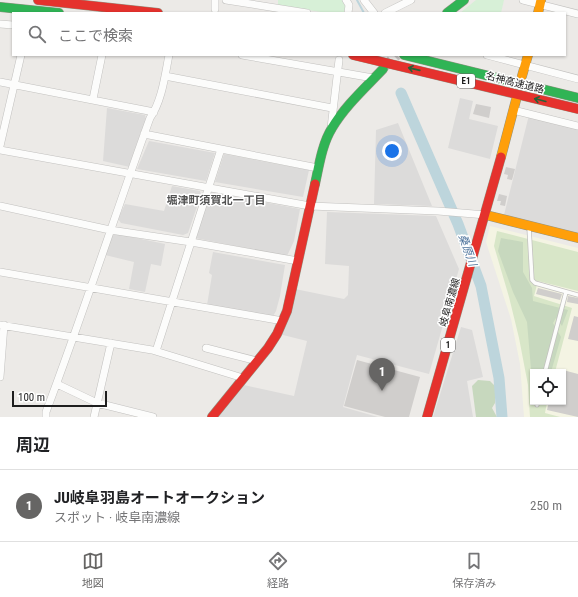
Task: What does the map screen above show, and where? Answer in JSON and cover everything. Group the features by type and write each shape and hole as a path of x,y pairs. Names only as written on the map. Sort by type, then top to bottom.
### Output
{"main road":[{"path":"38,0 149,12"},
{"path":"448,12 464,0"},
{"path":"0,7 49,12"},
{"name":"名神高速道路","path":"357,56 578,109"},
{"name":"名神高速道路","path":"408,56 578,98"},
{"path":"522,76 528,56"},
{"path":"212,417 277,334 287,311 318,168 331,129 345,109 383,68"},
{"name":"岐阜南濃線","path":"427,417 468,273 479,240 516,100"},
{"path":"486,215 578,238"}],"street":[{"path":"215,0 215,9"},
{"path":"226,0 301,12"},
{"path":"346,0 349,5 348,12"},
{"path":"364,0 373,12"},
{"path":"387,12 411,0"},
{"path":"523,0 540,6 578,14"},
{"path":"0,24 12,25"},
{"path":"0,146 20,56"},
{"path":"93,99 102,56"},
{"path":"46,417 46,412 74,338 110,230 144,134 154,112 165,76 169,56"},
{"path":"248,56 374,78"},
{"path":"491,56 578,79"},
{"path":"331,129 332,108 339,60"},
{"path":"165,76 332,108"},
{"path":"0,82 154,112"},
{"path":"513,110 578,126"},
{"path":"144,134 318,168"},
{"path":"156,351 221,149"},
{"path":"0,150 310,206 438,211 486,215"},
{"path":"0,206 110,230 191,242 298,261"},
{"path":"0,272 283,321"},
{"path":"0,377 2,325 156,351 243,378"},
{"path":"94,417 111,343"},
{"path":"206,348 257,361"},
{"path":"56,384 97,403 134,415 152,417"}],"lane":[{"path":"529,226 532,280 534,283 578,295"},
{"path":"546,369 566,292"}],"shaded area":[{"path":"460,98 473,101 469,119 498,126 490,159 448,148"},
{"path":"107,108 145,115 146,119 130,167 103,161"},
{"path":"529,115 578,128 578,234 504,215"},
{"path":"398,123 432,206 374,204 376,130"},
{"path":"149,141 215,153 206,181 137,169"},
{"path":"224,154 309,170 303,197 215,182"},
{"path":"172,186 200,191 201,195 188,233 183,235 121,223 118,219 125,204 164,211"},
{"path":"211,192 300,209 294,241 287,256 195,238"},
{"path":"327,212 436,216 459,269 429,374 357,355 343,407 378,417 216,417 244,385 294,396 307,341 279,334 295,289 344,299 348,295 349,266 325,264"},
{"path":"490,226 578,248 578,417 524,417 520,364 511,319 486,242"},
{"path":"113,233 165,244 161,266 151,264 145,292 129,289 134,262 105,255"},
{"path":"213,252 285,265 280,296 276,311 272,318 207,305 212,275 209,273"},
{"path":"461,327 472,330 483,377 467,381 473,417 433,417"}],"green space":[{"path":"278,0 342,0 345,6 345,12 321,12 278,5"},
{"path":"476,0 504,0 501,12 461,12"},
{"path":"497,231 578,252 578,291 538,281 534,296 572,308 556,369 530,369 530,405 546,405 545,413 560,417 530,417 528,385 519,338 494,246"},
{"path":"501,238 523,242 523,272 532,288 533,301 568,310 562,326 556,318 553,323 561,337 552,369 531,369 527,322 513,292 498,251"},
{"path":"478,380 490,381 495,386 495,403 492,408 497,417 476,417 472,386"}],"building":[{"path":"476,104 491,107 489,118 473,114"},
{"path":"506,167 515,169 512,180 507,179 508,175 504,174"},
{"path":"499,194 507,196 505,206 500,205 501,201 497,201"},
{"path":"538,288 562,294 560,300 536,294"},
{"path":"568,296 578,298 578,304 567,302"},
{"path":"574,316 578,317 578,341 568,339"},
{"path":"357,360 420,377 409,417 385,417 344,406"},
{"path":"566,371 578,374 578,417 547,410 548,405 566,405"}],"waterway":[{"path":"357,0 363,12"},
{"name":"桑原川","path":"401,93 458,224 481,286 499,378 502,417"}],"tunnel":[{"path":"384,67 396,56"}],"traffic: fast":[{"path":"448,12 464,0"},
{"path":"0,7 49,12"},
{"path":"408,56 578,98"},
{"path":"315,184 323,148 332,128 349,105 383,69"}],"traffic: slow":[{"path":"538,12 541,0"},
{"path":"522,76 528,56"},
{"path":"501,157 516,100"},
{"path":"486,215 578,238"}],"traffic: jam":[{"path":"38,0 149,12"},
{"path":"357,56 578,109"},
{"path":"427,417 501,157"},
{"path":"212,417 268,348 277,334 287,311 315,184"}],"place":[{"name":"JU岐阜羽島オートオークション","path":"382,391"}],"district":[{"name":"堀津町須賀北一丁目","path":"216,200"}]}
